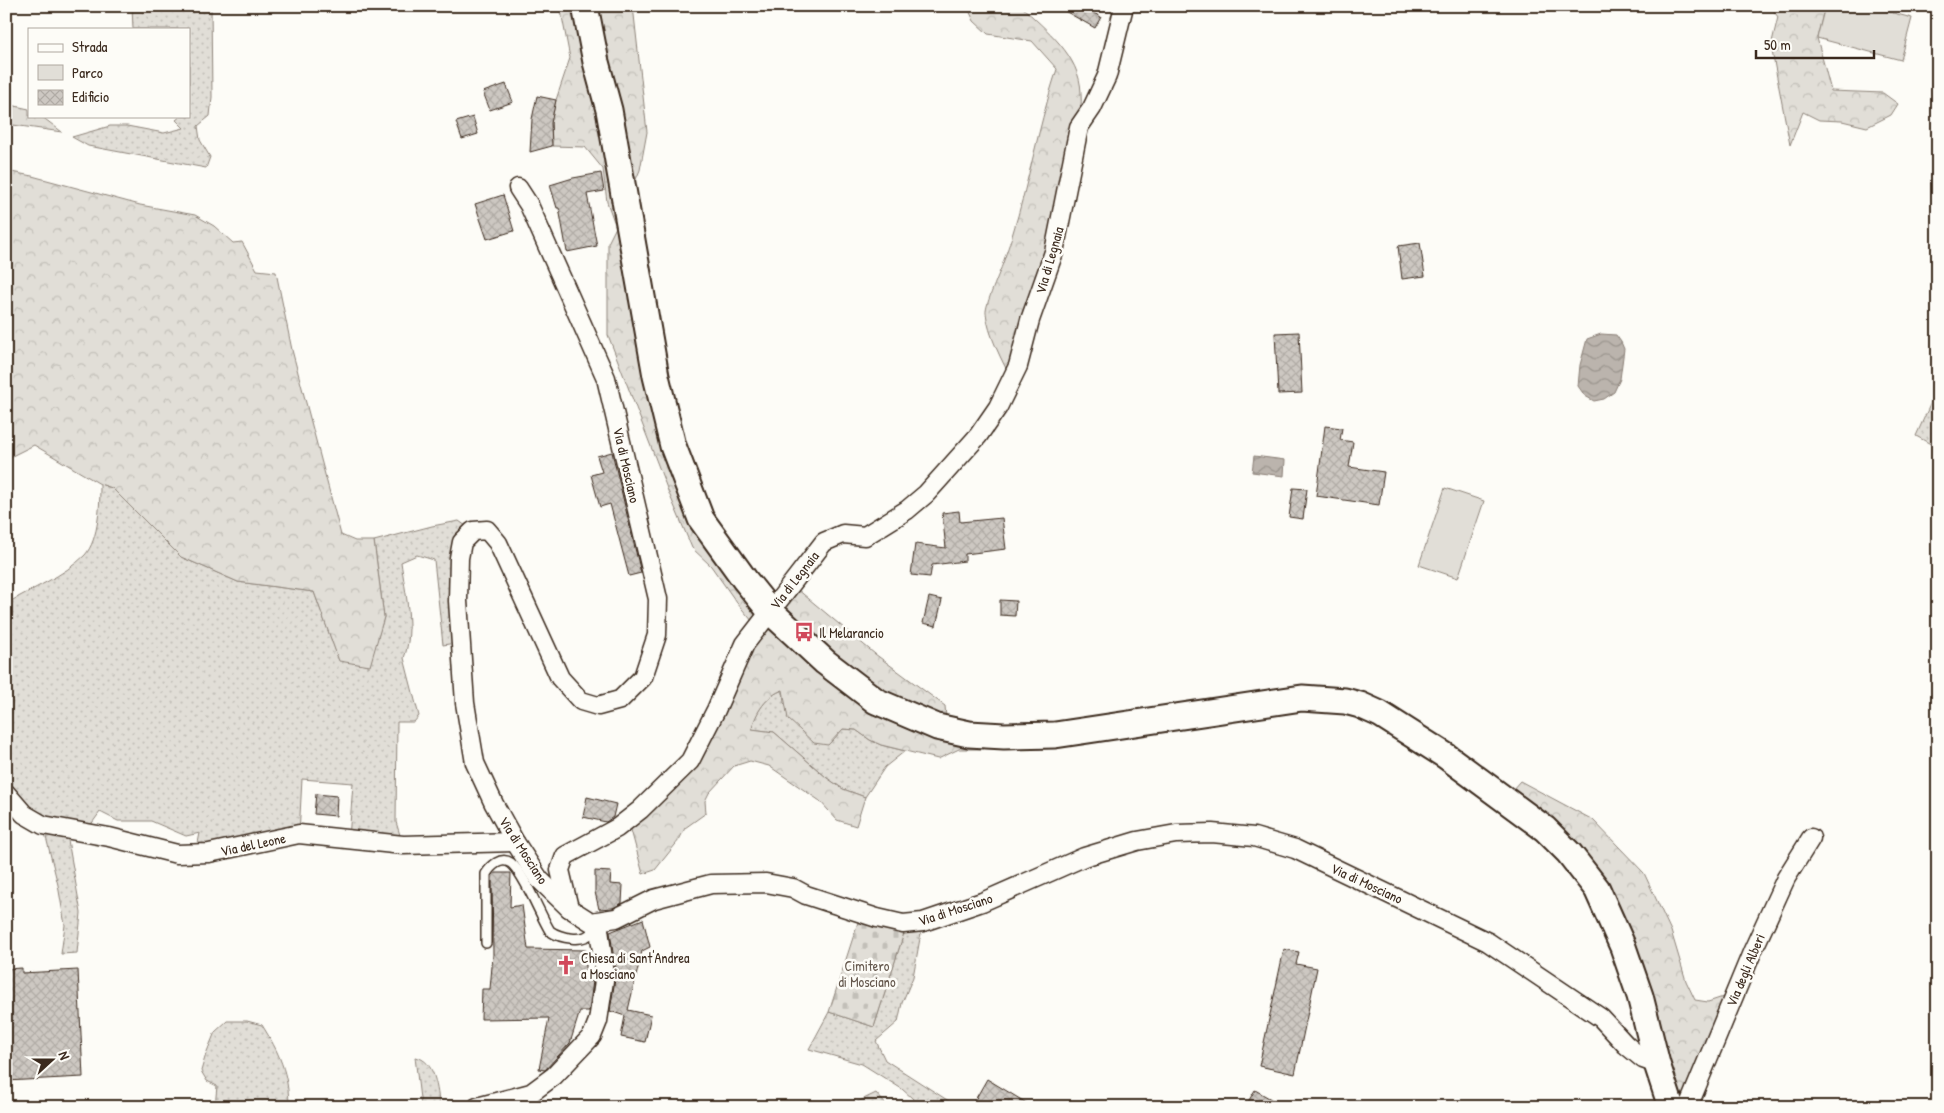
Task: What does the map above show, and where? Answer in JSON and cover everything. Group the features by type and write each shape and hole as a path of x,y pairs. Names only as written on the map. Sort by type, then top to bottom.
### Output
{"main road":[{"path":"585,6 611,118 656,376 673,446 701,519 770,611 824,662 876,701 937,727 969,734 1004,736 1055,735 1302,698 1345,701 1380,714 1446,756 1545,829 1569,853 1597,889 1623,947 1640,996 1657,1064 1671,1107"}],"street":[{"name":"Via di Legnaia","path":"569,908 560,870 565,856 616,828 640,810 690,761 716,710 745,644 824,542 843,534 864,536 907,510 926,494 978,436 998,407 1018,366 1030,320 1054,252 1079,127 1092,108 1107,76 1124,6"},
{"name":"Via di Mosciano","path":"518,188 529,205 606,378 658,600 657,635 642,677 620,700 598,706 581,701 560,678 498,543 487,530 473,531 462,542 458,558 458,602 465,703 475,763 494,804 515,842 539,878 569,908 595,922 616,918 654,899 711,884 766,883 793,888 806,895 877,918 903,924 923,922 982,902 1084,857 1137,841 1176,834 1203,833 1254,837 1296,849 1488,942 1601,1018 1626,1045 1643,1059 1657,1064"},
{"name":"Via del Leone","path":"6,793 24,814 43,825 109,837 177,854 209,853 300,834 404,845 515,842"},
{"name":"Via degli Alberi","path":"1688,1107 1757,941 1786,878 1811,838"},
{"path":"477,1107 531,1093 554,1076 592,1036 598,1021 605,974 595,922"}],"lane":[{"path":"486,943 486,874 498,862 506,861 512,864 522,877 550,932 557,936 581,938 589,936 595,922"}],"green space":[{"path":"132,6 211,6 212,97 210,116 198,126 200,140 210,157 206,168 88,146 72,137 110,126 127,126 164,133 184,128 176,120 178,118 190,118 190,28 133,28"},
{"path":"560,6 633,6 647,132 640,170 626,203 701,519 770,611 791,584 875,654 945,706 947,729 986,735 983,749 959,749 938,759 881,745 856,730 843,729 828,745 814,743 788,719 783,690 777,692 763,705 752,729 774,732 827,778 843,789 865,797 856,826 837,820 820,801 769,766 750,761 734,766 709,793 705,801 706,813 685,828 679,840 655,870 643,874 628,819 690,761 758,628 737,603 711,566 692,548 608,335 608,243 616,227 607,202 603,169 585,147 552,146 551,123 556,100 570,58"},
{"path":"967,6 1021,6 1051,34 1068,55 1075,67 1081,93 1079,127 1012,380 992,338 986,309 1011,239 1057,69 1032,41 988,34 974,21"},
{"path":"1770,6 1825,6 1817,38 1831,91 1883,93 1898,104 1891,115 1867,127 1842,121 1819,120 1803,112 1790,145 1771,46 1778,17"},
{"path":"1825,6 1867,6 1912,18 1901,60 1817,38"},
{"path":"6,104 28,109 28,118 44,118 62,132 6,124"},
{"path":"6,171 32,176 140,205 195,215 214,226 233,243 242,242 257,270 276,272 292,350 341,535 355,541 374,541 384,617 370,666 339,661 314,592 238,582 181,557 112,488 100,484 34,445 6,459"},
{"path":"1933,398 1938,401 1938,448 1916,436"},
{"path":"100,484 112,488 181,557 238,582 314,592 339,660 369,666 384,617 374,541 459,521 473,531 462,542 461,642 443,645 434,560 417,555 401,562 409,623 409,635 404,658 419,716 414,722 397,722 396,822 403,845 349,839 353,783 302,779 299,834 196,853 200,833 186,836 151,821 118,821 100,812 85,833 66,829 81,913 77,953 61,954 65,925 58,885 43,825 6,793 6,604 67,570 85,555 90,548 96,531"},
{"path":"1445,488 1484,501 1458,578 1419,565"},
{"path":"783,690 784,703 828,745 843,729 856,730 881,745 905,751 885,767 865,797 843,789 827,778 774,732 751,729 762,705 777,692"},
{"path":"1520,781 1593,820 1644,873 1671,931 1686,981 1695,1000 1708,1002 1735,993 1689,1102 1671,1107 1597,889 1504,799"},
{"name":"Cimitero di Mosciano","path":"859,919 904,933 874,1027 829,1012"},
{"path":"923,922 913,977 902,1003 898,1022 876,1041 885,1060 958,1107 922,1107 902,1089 862,1064 809,1049 829,1012 874,1027 904,933"},
{"path":"227,1021 247,1021 262,1025 282,1064 289,1095 289,1107 215,1107 217,1086 207,1081 201,1071 215,1032"},
{"path":"415,1057 422,1059 431,1070 436,1084 440,1107 421,1107"},
{"path":"876,1093 888,1107 847,1107"}],"water":[{"path":"1601,334 1616,335 1624,349 1620,379 1614,392 1604,399 1594,401 1585,396 1578,386 1580,365 1587,339"},
{"path":"1254,456 1285,460 1284,476 1252,472"}],"building":[{"path":"1056,6 1081,6 1101,17 1095,28"},
{"path":"506,84 513,102 490,110 483,92"},
{"path":"537,96 556,100 551,123 552,146 530,152 532,119"},
{"path":"473,117 478,134 462,139 456,122"},
{"path":"601,173 604,191 587,194 597,246 567,252 559,208 557,208 550,185 573,178"},
{"path":"503,195 514,231 487,239 475,204"},
{"path":"1420,243 1425,276 1402,279 1398,246"},
{"path":"1299,332 1302,393 1278,394 1275,333"},
{"path":"1325,426 1342,428 1340,440 1353,442 1349,467 1384,472 1379,505 1316,496"},
{"path":"612,452 641,573 629,576 610,504 600,507 591,475 602,472 597,456"},
{"path":"1293,488 1307,489 1303,519 1289,517"},
{"path":"959,511 960,522 1002,518 1006,549 965,554 965,561 932,565 930,577 911,575 915,544 946,548 942,513"},
{"path":"929,597 942,600 936,626 923,623"},
{"path":"1000,600 1016,601 1015,616 1000,615"},
{"path":"316,794 337,796 336,816 314,814"},
{"path":"587,797 616,804 613,817 606,822 583,817"},
{"path":"595,871 611,872 610,884 623,885 622,903 613,908 599,909 595,892"},
{"path":"495,873 511,873 510,907 522,905 528,949 586,950 586,981 593,981 589,1011 580,1011 570,1043 545,1070 539,1069 549,1018 481,1019 482,989 490,989 493,955 492,876"},
{"path":"643,919 650,947 642,951 628,1010 651,1015 645,1042 621,1037 625,1016 610,1011 616,973 610,932"},
{"path":"1284,949 1299,952 1296,964 1317,968 1295,1074 1259,1066"},
{"path":"22,968 22,973 78,970 83,1077 6,1081 6,969"},
{"path":"987,1079 1033,1107 971,1107"},
{"path":"1255,1090 1285,1107 1245,1107"}],"place":[{"name":"Il Melarancio","path":"804,632"},
{"name":"Chiesa di Sant'Andrea a Mosciano","path":"566,965"}]}
